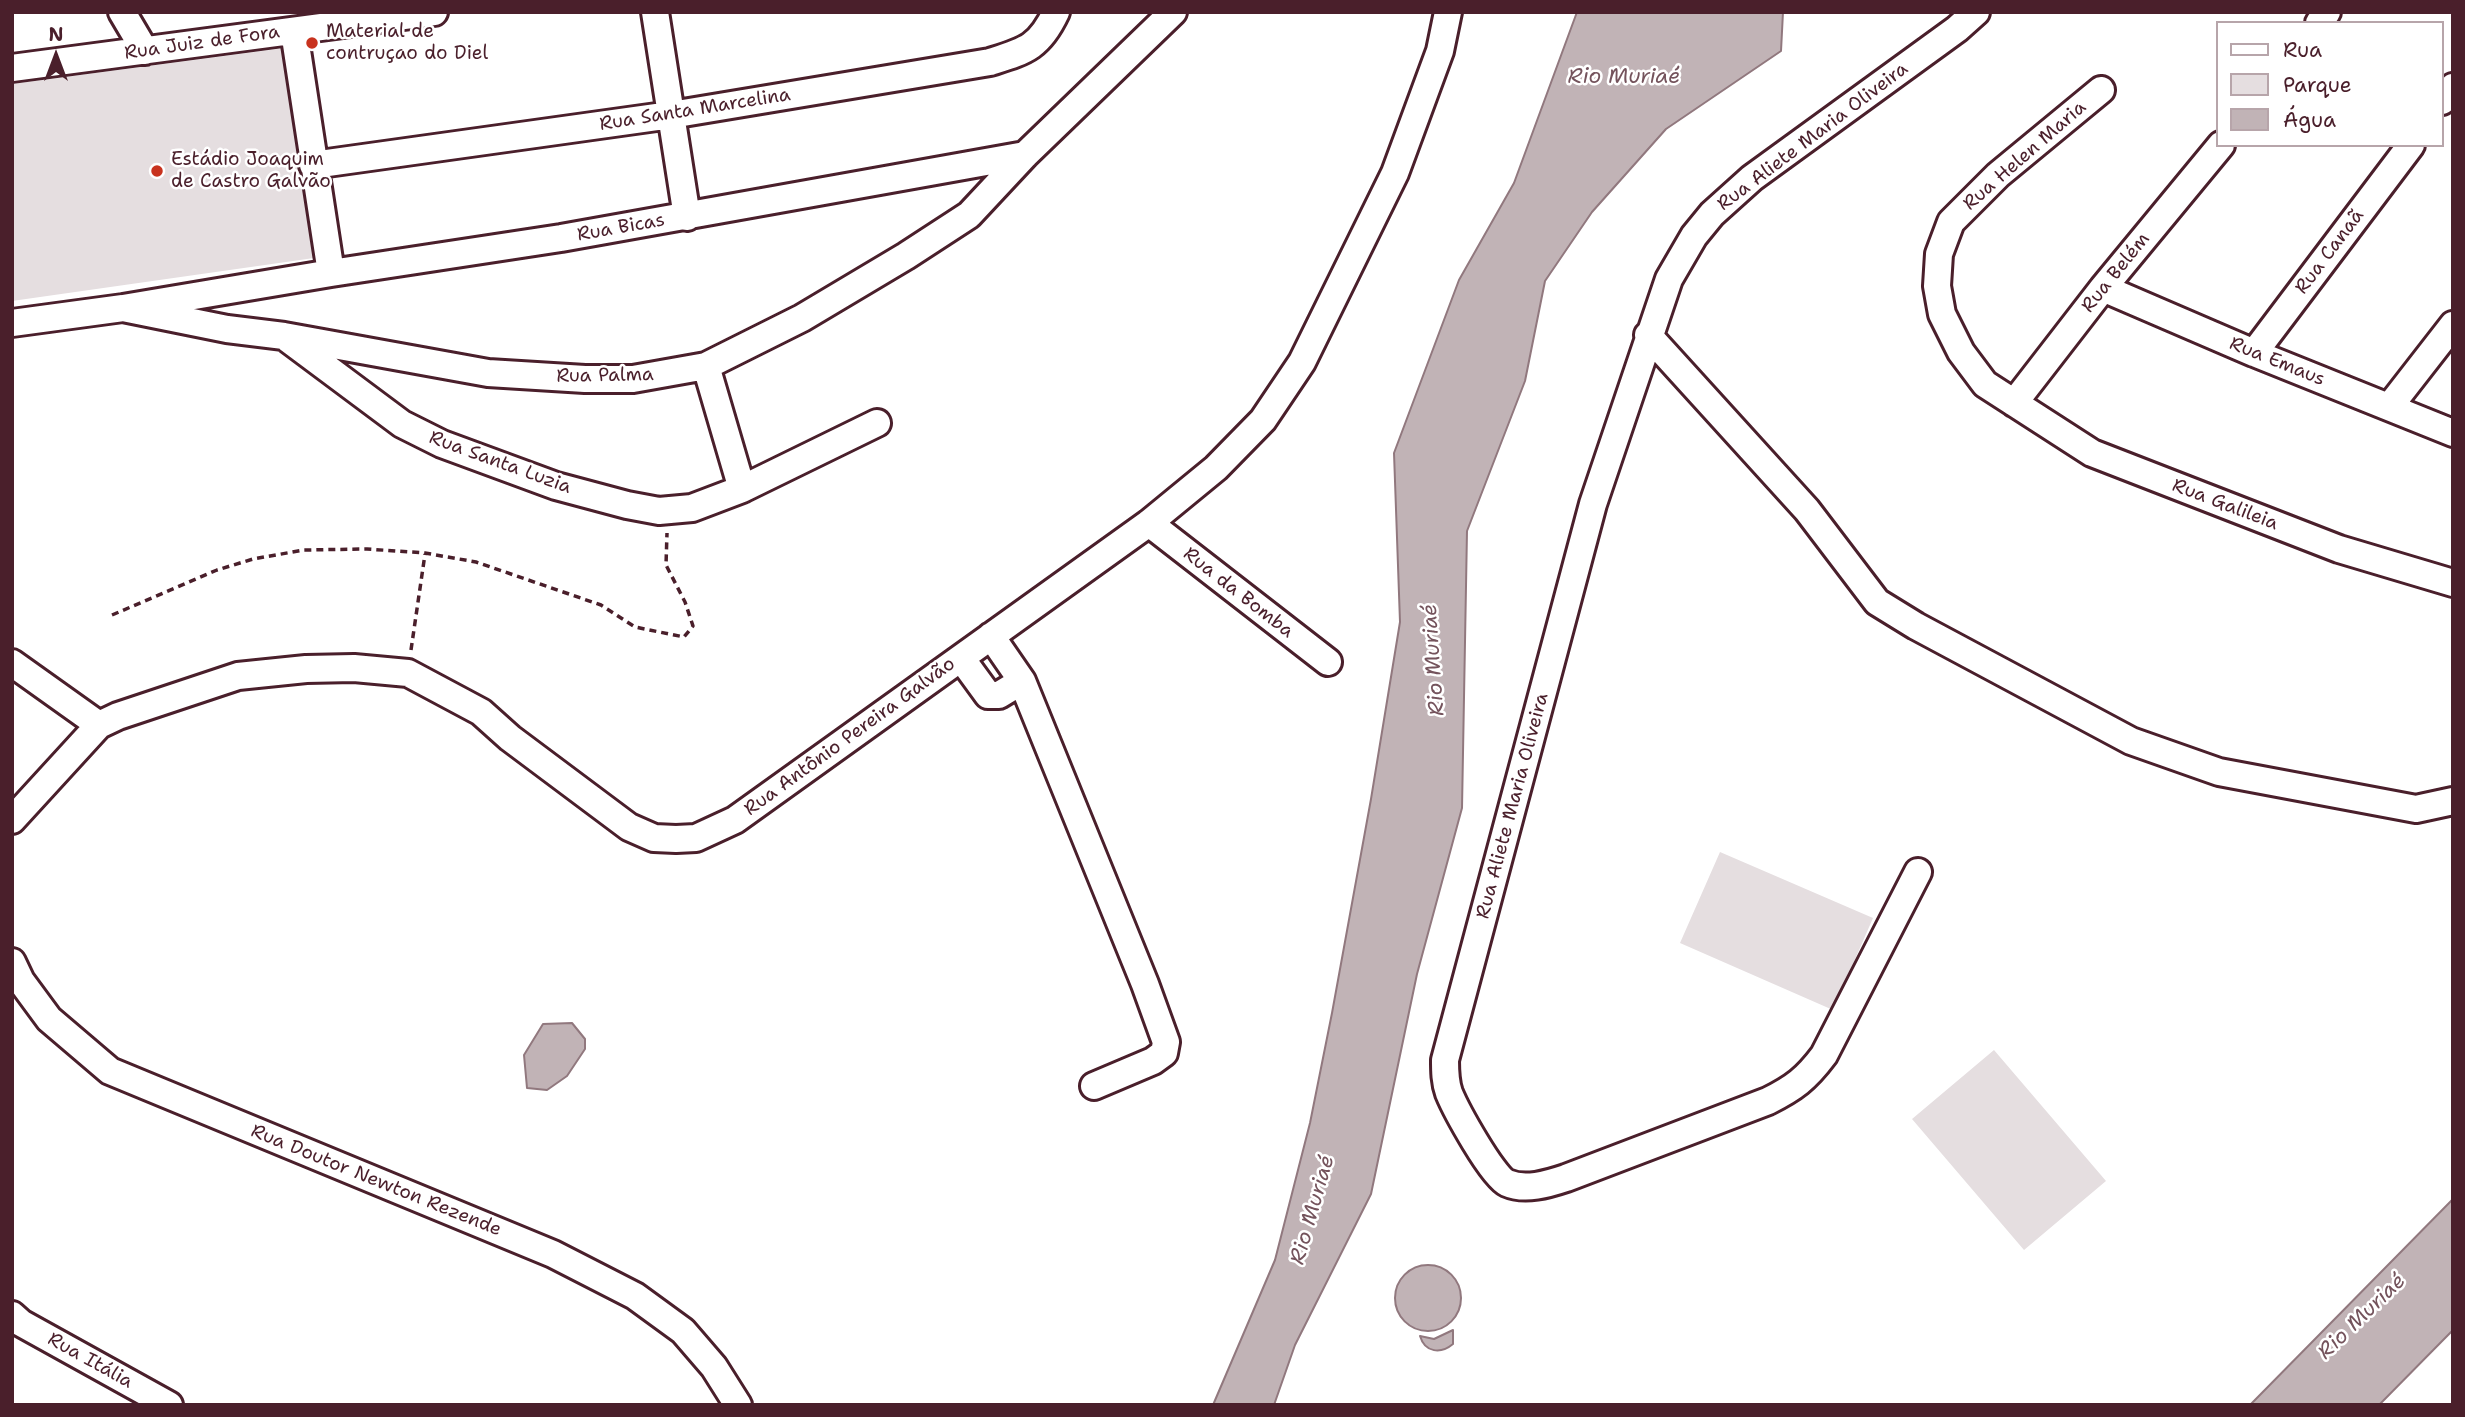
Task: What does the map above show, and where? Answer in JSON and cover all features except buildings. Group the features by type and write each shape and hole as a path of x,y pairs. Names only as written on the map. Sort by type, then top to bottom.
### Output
{"street":[{"path":"122,12 145,51"},
{"name":"Rua Juiz de Fora","path":"12,68 145,51 258,24 294,31 434,12"},
{"path":"655,12 687,217"},
{"name":"Rua Santa Marcelina","path":"313,165 671,115 990,62 1026,51 1041,37 1056,12"},
{"path":"1025,155 1173,12"},
{"name":"Rua Antônio Pereira Galvão","path":"12,820 99,724 238,676 342,668 408,673 481,712 510,738 629,827 654,838 696,838 735,820 1149,523 1216,468 1263,420 1302,362 1395,173 1440,51 1448,12"},
{"name":"Rua Aliete Maria Oliveira","path":"1918,872 1824,1055 1808,1076 1793,1089 1768,1101 1543,1185 1518,1186 1505,1182 1492,1170 1449,1093 1445,1060 1593,504 1669,279 1694,236 1712,214 1752,178 1957,29 1976,12"},
{"path":"294,31 331,273"},
{"name":"Rua Helen Maria","path":"2014,402 1985,384 1961,352 1951,333 1942,314 1937,286 1939,254 1951,222 1998,175 2101,90"},
{"name":"Rua Belém","path":"2014,402 2103,288 2219,147"},
{"name":"Rua Canaã","path":"2253,353 2406,147"},
{"name":"Rua Bicas","path":"12,323 124,308 687,217 1025,155"},
{"name":"Rua Palma","path":"124,308 227,329 284,336 488,373 633,379 706,366 802,318 969,215 1025,155"},
{"name":"Rua Emaus","path":"2103,288 2253,353 2453,433"},
{"path":"2390,406 2453,325"},
{"path":"1648,335 1807,510 1877,602 1916,626 2131,740 2219,772 2416,808 2453,801"},
{"name":"Rua Santa Luzia","path":"284,336 402,424 442,444 556,486 626,505 668,510 692,508 742,489 877,424"},
{"path":"706,366 742,489"},
{"name":"Rua Galileia","path":"2014,402 2092,453 2339,550 2451,580"},
{"name":"Rua da Bomba","path":"1149,523 1328,662"},
{"path":"991,636 1021,681 1094,855 1166,1042 1164,1054 1153,1061 1094,1086"},
{"path":"961,657 988,695 999,695 1021,681"},
{"path":"12,663 99,724"},
{"name":"Rua Doutor Newton Rezende","path":"12,962 49,1019 110,1071 553,1254 635,1296 683,1331 714,1367 738,1405"},
{"name":"Rua Itália","path":"12,1315 21,1323 169,1405"}],"path":[{"path":"112,615 217,570 253,559 304,550 367,549 425,553 476,562 601,605 635,627 684,637 693,626 685,602 666,565 668,510"},
{"path":"408,673 425,553"}],"green space":[{"name":"Estádio Joaquim de Castro Galvão","path":"285,48 314,258 12,301 12,84"},
{"path":"1720,852 1873,918 1833,1010 1680,943"},
{"path":"1994,1050 2106,1181 2024,1250 1912,1119"}],"water":[{"name":"Rio Muriaé","path":"1577,12 1783,12 1781,51 1666,129 1592,212 1545,281 1525,381 1467,531 1462,808 1417,974 1371,1194 1295,1345 1274,1405 1213,1405 1275,1260 1310,1123 1332,1013 1400,622 1394,453 1459,280 1514,183"},
{"path":"572,1023 585,1039 585,1049 567,1076 547,1090 527,1088 524,1055 543,1024"},
{"name":"Rio Muriaé","path":"2453,1199 2453,1330 2379,1405 2250,1405"},
{"path":"1422,1265 1434,1265 1446,1270 1456,1280 1461,1298 1459,1311 1446,1326 1434,1331 1422,1331 1410,1326 1400,1316 1395,1304 1395,1292 1400,1280 1410,1270"},
{"path":"1453,1330 1453,1344 1439,1350 1429,1349 1420,1336 1434,1339"}],"place":[{"name":"Material de contruçao do Diel","path":"312,43"},
{"name":"Estádio Joaquim de Castro Galvão","path":"157,171"}]}
